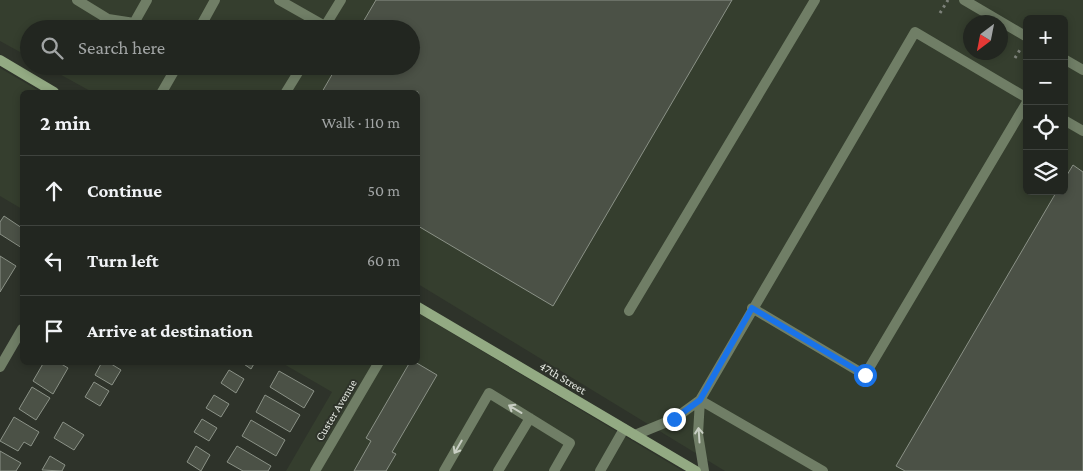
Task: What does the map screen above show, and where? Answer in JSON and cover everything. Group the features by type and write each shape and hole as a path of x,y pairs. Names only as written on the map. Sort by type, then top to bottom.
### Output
{"main road":[{"path":"0,60 20,72"},
{"path":"25,75 51,90"},
{"name":"47th Street","path":"420,308 696,471"}],"street":[{"path":"77,0 108,19 114,20"},
{"path":"136,20 147,0"},
{"path":"204,20 215,0"},
{"path":"279,0 312,20"},
{"path":"330,20 341,0"},
{"path":"629,311 815,0"},
{"path":"964,0 1023,35"},
{"path":"635,435 674,419 700,400 752,308 915,32 1023,96"},
{"path":"1066,60 1083,70"},
{"path":"163,90 172,75"},
{"path":"287,90 296,75"},
{"path":"752,308 865,375 1025,105"},
{"path":"1068,122 1083,131"},
{"path":"0,367 20,332"},
{"name":"Custer Avenue","path":"314,471 377,365"},
{"path":"444,471 489,393 570,443 554,471"},
{"path":"700,400 698,434 704,471"},
{"path":"700,400 823,471"},
{"path":"498,471 530,418"},
{"path":"600,471 624,429"}],"path":[{"path":"940,13 948,0"}],"shaded area":[{"path":"0,0 1083,0 1083,471 725,471 420,285 420,90 88,90 61,75 420,75 420,20 20,20 20,52 0,41"},
{"path":"0,68 38,90 20,90 20,208 0,196"},
{"path":"420,314 683,471 286,471 332,392 285,365 420,365"}],"building":[{"path":"376,0 732,0 553,306 420,227 420,90 323,90 332,75 420,75 420,20 364,20"},
{"path":"1073,165 1083,172 1083,471 905,471 896,466 1055,195 1068,195 1068,173"},
{"path":"4,216 20,227 20,247 0,234 0,222"},
{"path":"0,256 16,266 0,292"},
{"path":"42,365 63,365 68,368 53,394 33,381"},
{"path":"100,365 113,365 121,370 112,385 95,375"},
{"path":"245,365 253,365 251,369"},
{"path":"408,365 420,365 437,375 392,452 396,454 386,471 354,471 371,441 366,438"},
{"path":"229,370 244,379 236,393 221,383"},
{"path":"279,371 314,391 304,408 270,387"},
{"path":"94,382 109,391 100,406 85,397"},
{"path":"32,387 50,398 36,420 19,409"},
{"path":"214,395 229,404 221,417 206,408"},
{"path":"265,395 300,415 290,432 256,412"},
{"path":"14,417 39,432 31,446 24,442 18,451 0,441"},
{"path":"202,419 217,428 209,441 194,432"},
{"path":"251,420 285,440 276,456 242,436"},
{"path":"63,422 84,435 74,450 54,438"},
{"path":"196,446 210,455 201,471 187,462"},
{"path":"237,446 271,466 268,471 243,471 227,462"},
{"path":"0,451 21,463 16,471 0,471"},
{"path":"50,456 65,465 62,471 42,470"}],"route":[{"path":"674,419 700,400 752,308 865,375"}]}
